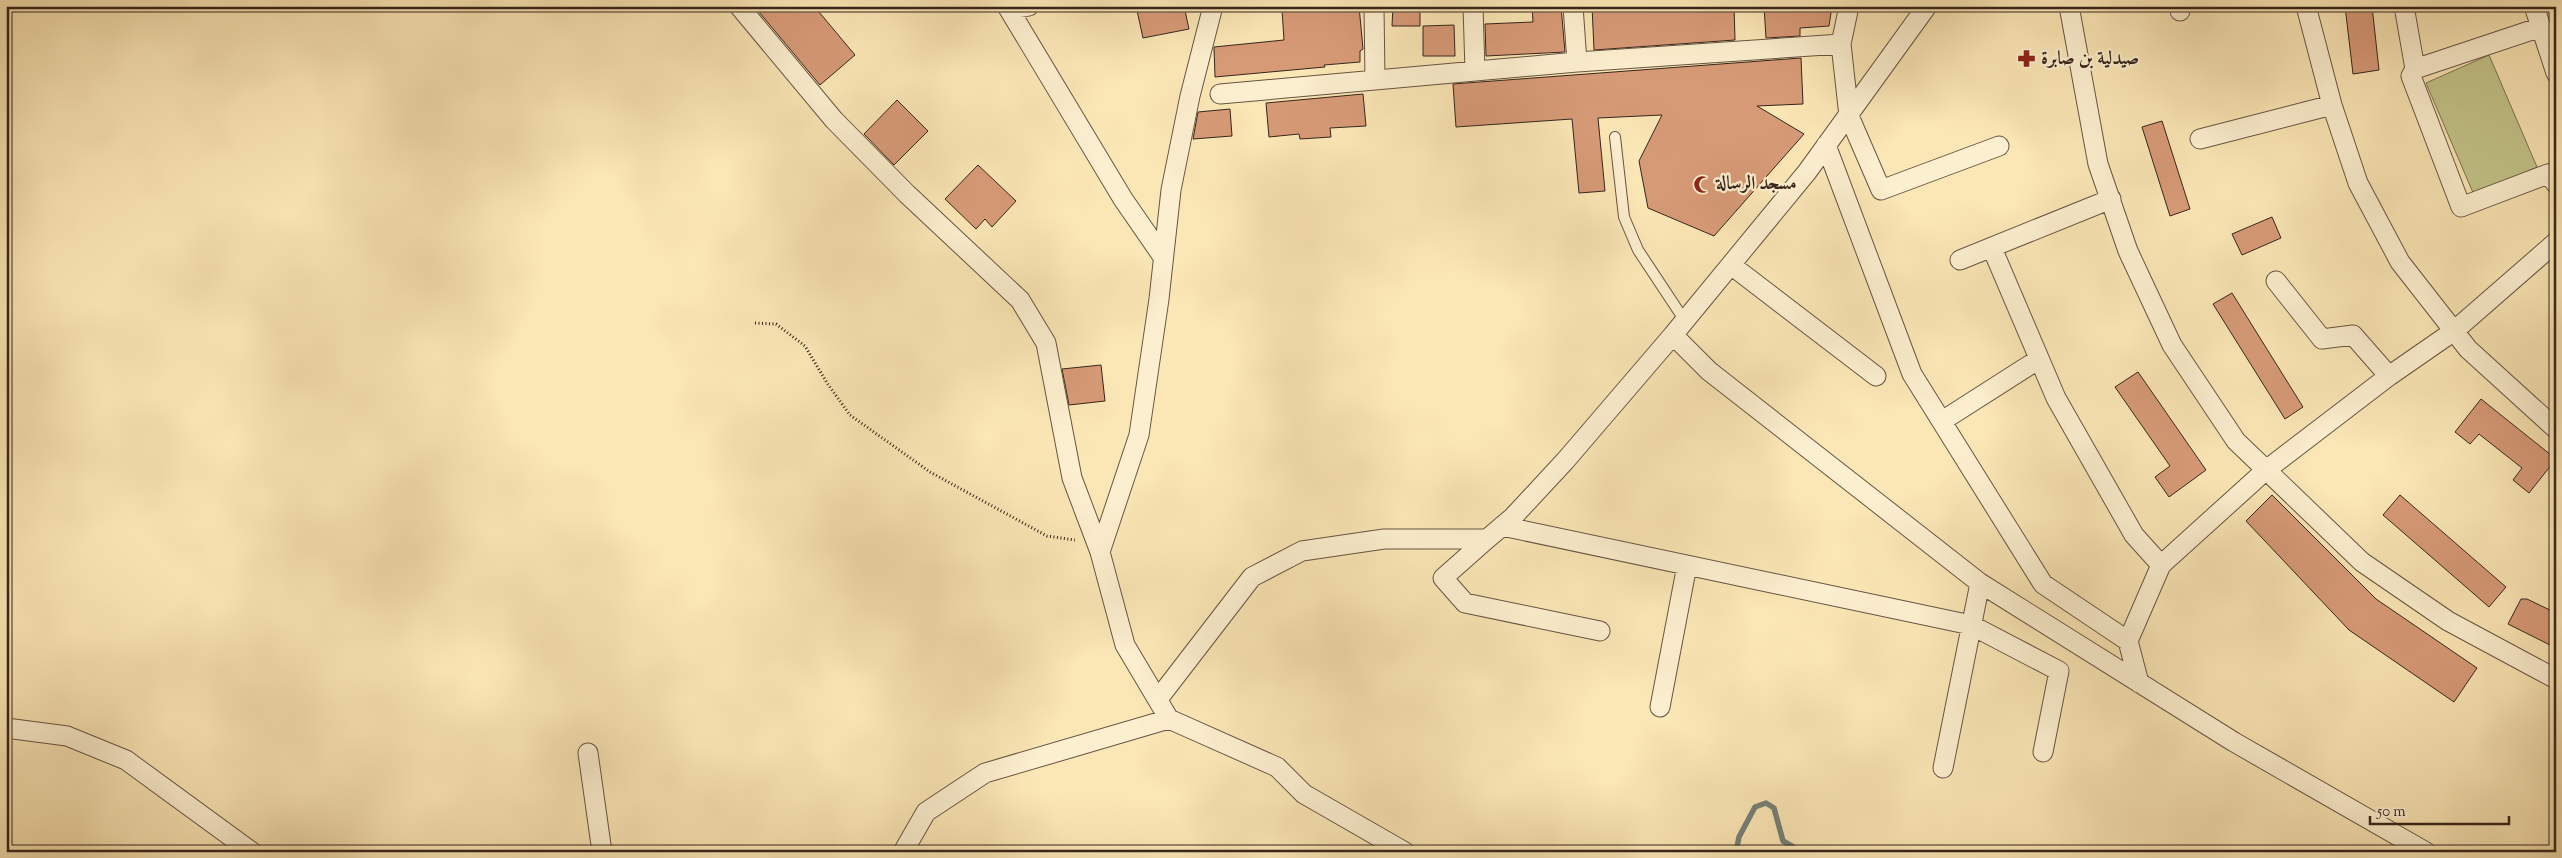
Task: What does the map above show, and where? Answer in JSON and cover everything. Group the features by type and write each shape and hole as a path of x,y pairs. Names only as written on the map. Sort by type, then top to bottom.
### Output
{"street":[{"path":"739,6 834,120 907,194 1020,300 1046,343 1072,478 1098,547 1125,645 1169,719 1277,768 1304,794 1405,852"},
{"path":"1029,6 1008,8 1123,199 1163,257"},
{"path":"1098,547 1139,436 1171,190 1190,96 1213,6"},
{"path":"1374,6 1375,80"},
{"path":"1473,6 1475,71"},
{"path":"1573,6 1576,62"},
{"path":"1849,6 1841,44 1849,116 1881,190 1999,146"},
{"path":"1600,630 1465,603 1442,578 1502,526 1565,461 1679,328 1807,172 1927,6"},
{"path":"2068,6 2098,164 2128,251 2172,345 2236,441 2362,562 2448,621 2556,678"},
{"path":"2306,6 2332,105 2358,182 2400,262 2468,349 2556,429"},
{"path":"2404,6 2415,69 2411,76 2461,207 2548,174 2556,184"},
{"path":"2534,6 2556,73"},
{"path":"2415,69 2541,27"},
{"path":"1220,94 1576,62 1841,44"},
{"path":"2200,139 2332,105"},
{"path":"1826,145 1912,374 2043,584 2128,642 2140,683"},
{"path":"1960,260 2110,199"},
{"path":"2128,642 2161,565 2266,470 2389,376 2454,331 2556,242"},
{"path":"1992,248 2056,398 2134,535 2161,565"},
{"path":"1731,265 1876,376"},
{"path":"2276,281 2322,339 2353,335 2389,376"},
{"path":"1679,328 1709,371 1980,583 2234,742 2426,852"},
{"path":"1942,421 2039,360"},
{"path":"1502,526 1971,625 2059,670 2042,752"},
{"path":"1158,699 1252,577 1302,551 1384,539 1487,538"},
{"path":"1660,708 1687,565"},
{"path":"1943,768 1980,583"},
{"path":"904,852 926,812 985,773 1169,719"},
{"path":"6,728 67,736 126,760 252,852"},
{"path":"588,753 602,852"}],"lane":[{"path":"1615,137 1624,217 1638,250 1679,328"}],"path":[{"path":"755,324 776,324 805,346 827,383 850,415 930,472 1047,536 1098,547"}],"green space":[{"path":"2489,55 2537,167 2474,195 2426,83"}],"building":[{"path":"754,6 814,6 855,55 820,85"},
{"path":"1136,6 1184,6 1189,29 1143,38"},
{"path":"1325,6 1359,6 1363,49 1360,51 1360,62 1215,77 1214,47 1284,40 1282,10"},
{"path":"1393,6 1420,6 1420,26 1392,26"},
{"path":"1532,6 1561,6 1565,52 1486,56 1485,24 1533,22"},
{"path":"1592,6 1734,6 1735,40 1594,50"},
{"path":"1764,6 1832,6 1829,26 1800,28 1800,36 1766,38"},
{"path":"2345,6 2372,6 2379,70 2353,74"},
{"path":"1454,25 1455,56 1423,56 1423,26"},
{"path":"1801,58 1803,104 1757,106 1804,134 1714,236 1648,208 1639,161 1662,115 1598,118 1605,191 1579,193 1572,119 1456,127 1453,84"},
{"path":"1363,94 1366,126 1330,128 1331,137 1300,139 1299,134 1269,137 1266,103"},
{"path":"897,100 928,131 894,165 864,134"},
{"path":"1230,109 1232,136 1193,139 1198,112"},
{"path":"2162,121 2190,209 2170,216 2142,127"},
{"path":"978,165 1016,201 992,227 985,219 976,229 945,199"},
{"path":"2272,217 2281,238 2242,255 2232,234"},
{"path":"2232,293 2303,407 2285,419 2213,304"},
{"path":"1101,365 1105,401 1069,405 1062,369"},
{"path":"2138,372 2206,470 2169,497 2155,477 2170,466 2115,387"},
{"path":"2481,399 2556,459 2529,493 2513,480 2522,468 2479,434 2470,444 2455,432"},
{"path":"2272,495 2376,599 2477,668 2454,702 2349,630 2246,521"},
{"path":"2400,495 2506,587 2489,607 2383,515"},
{"path":"2521,599 2527,599 2556,613 2556,648 2508,624"}],"waterway":[{"path":"1736,852 1739,837 1755,807 1766,803 1774,808 1783,841 1802,852"}],"place":[{"name":"صيدلية بن صابرة","path":"2027,59"},
{"name":"مسجد الرسالة","path":"1702,184"}]}
